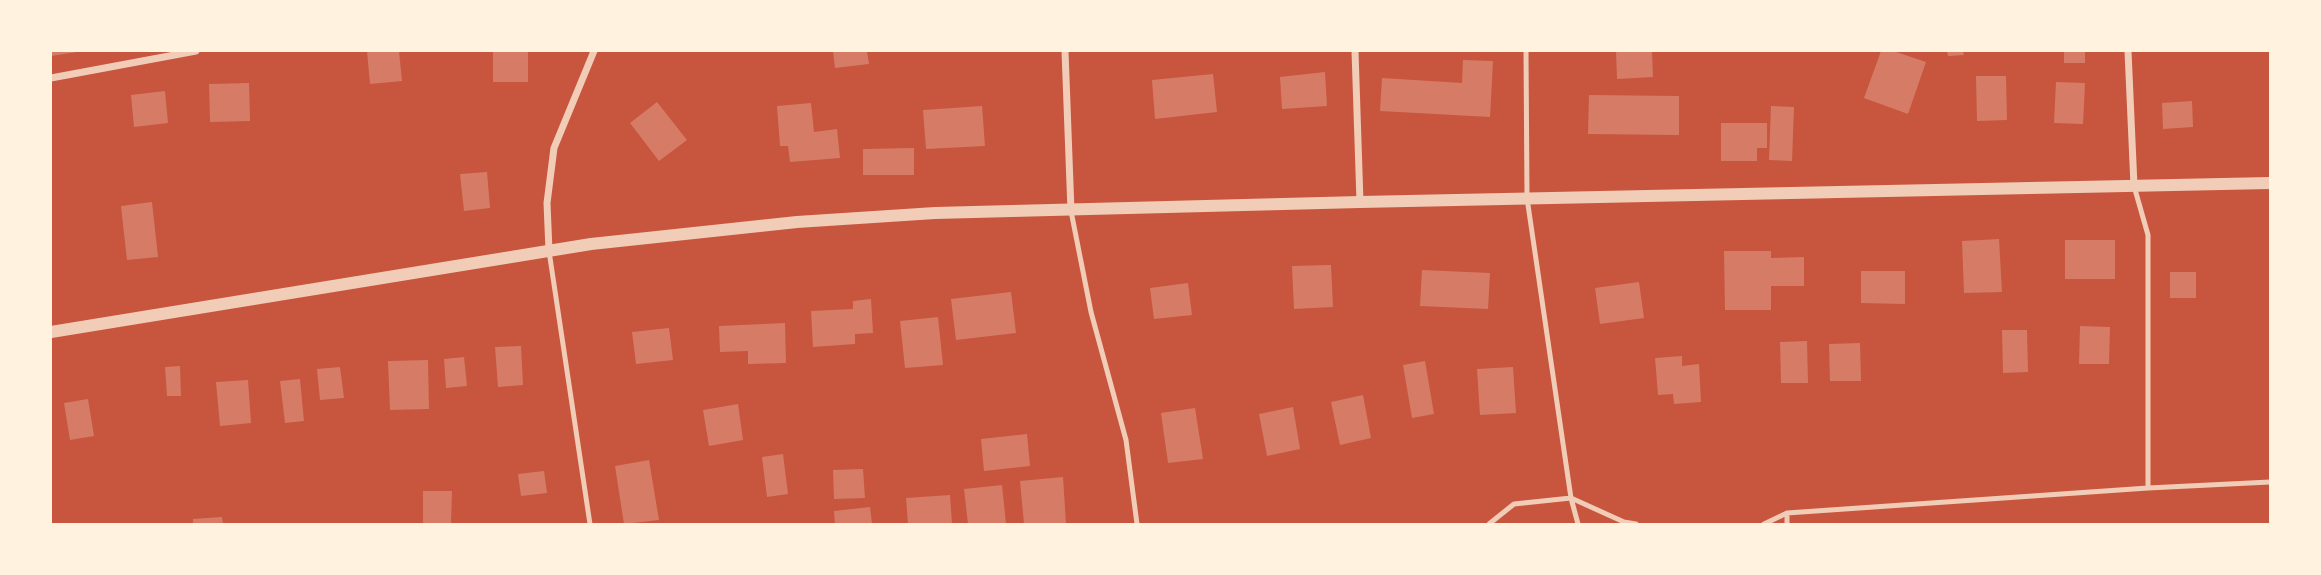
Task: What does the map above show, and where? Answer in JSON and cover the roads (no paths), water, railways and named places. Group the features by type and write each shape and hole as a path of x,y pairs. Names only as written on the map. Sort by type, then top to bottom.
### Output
{"street":[{"path":"51,78 196,51"},
{"path":"549,251 547,203 554,148 594,51"},
{"path":"1065,51 1071,211"},
{"path":"1355,51 1360,202"},
{"path":"2128,51 2134,186"},
{"path":"51,331 591,244 797,222 935,214 1360,202 2270,183"}],"lane":[{"path":"1526,51 1527,198 1571,498 1578,524"},
{"path":"2134,186 2148,235 2148,488"},
{"path":"1071,211 1090,312 1126,440 1137,524"},
{"path":"549,251 590,524"},
{"path":"1764,524 1787,513 2270,482"},
{"path":"1489,524 1514,504 1571,498 1624,522 1636,524"},
{"path":"1787,513 1787,524"}]}
